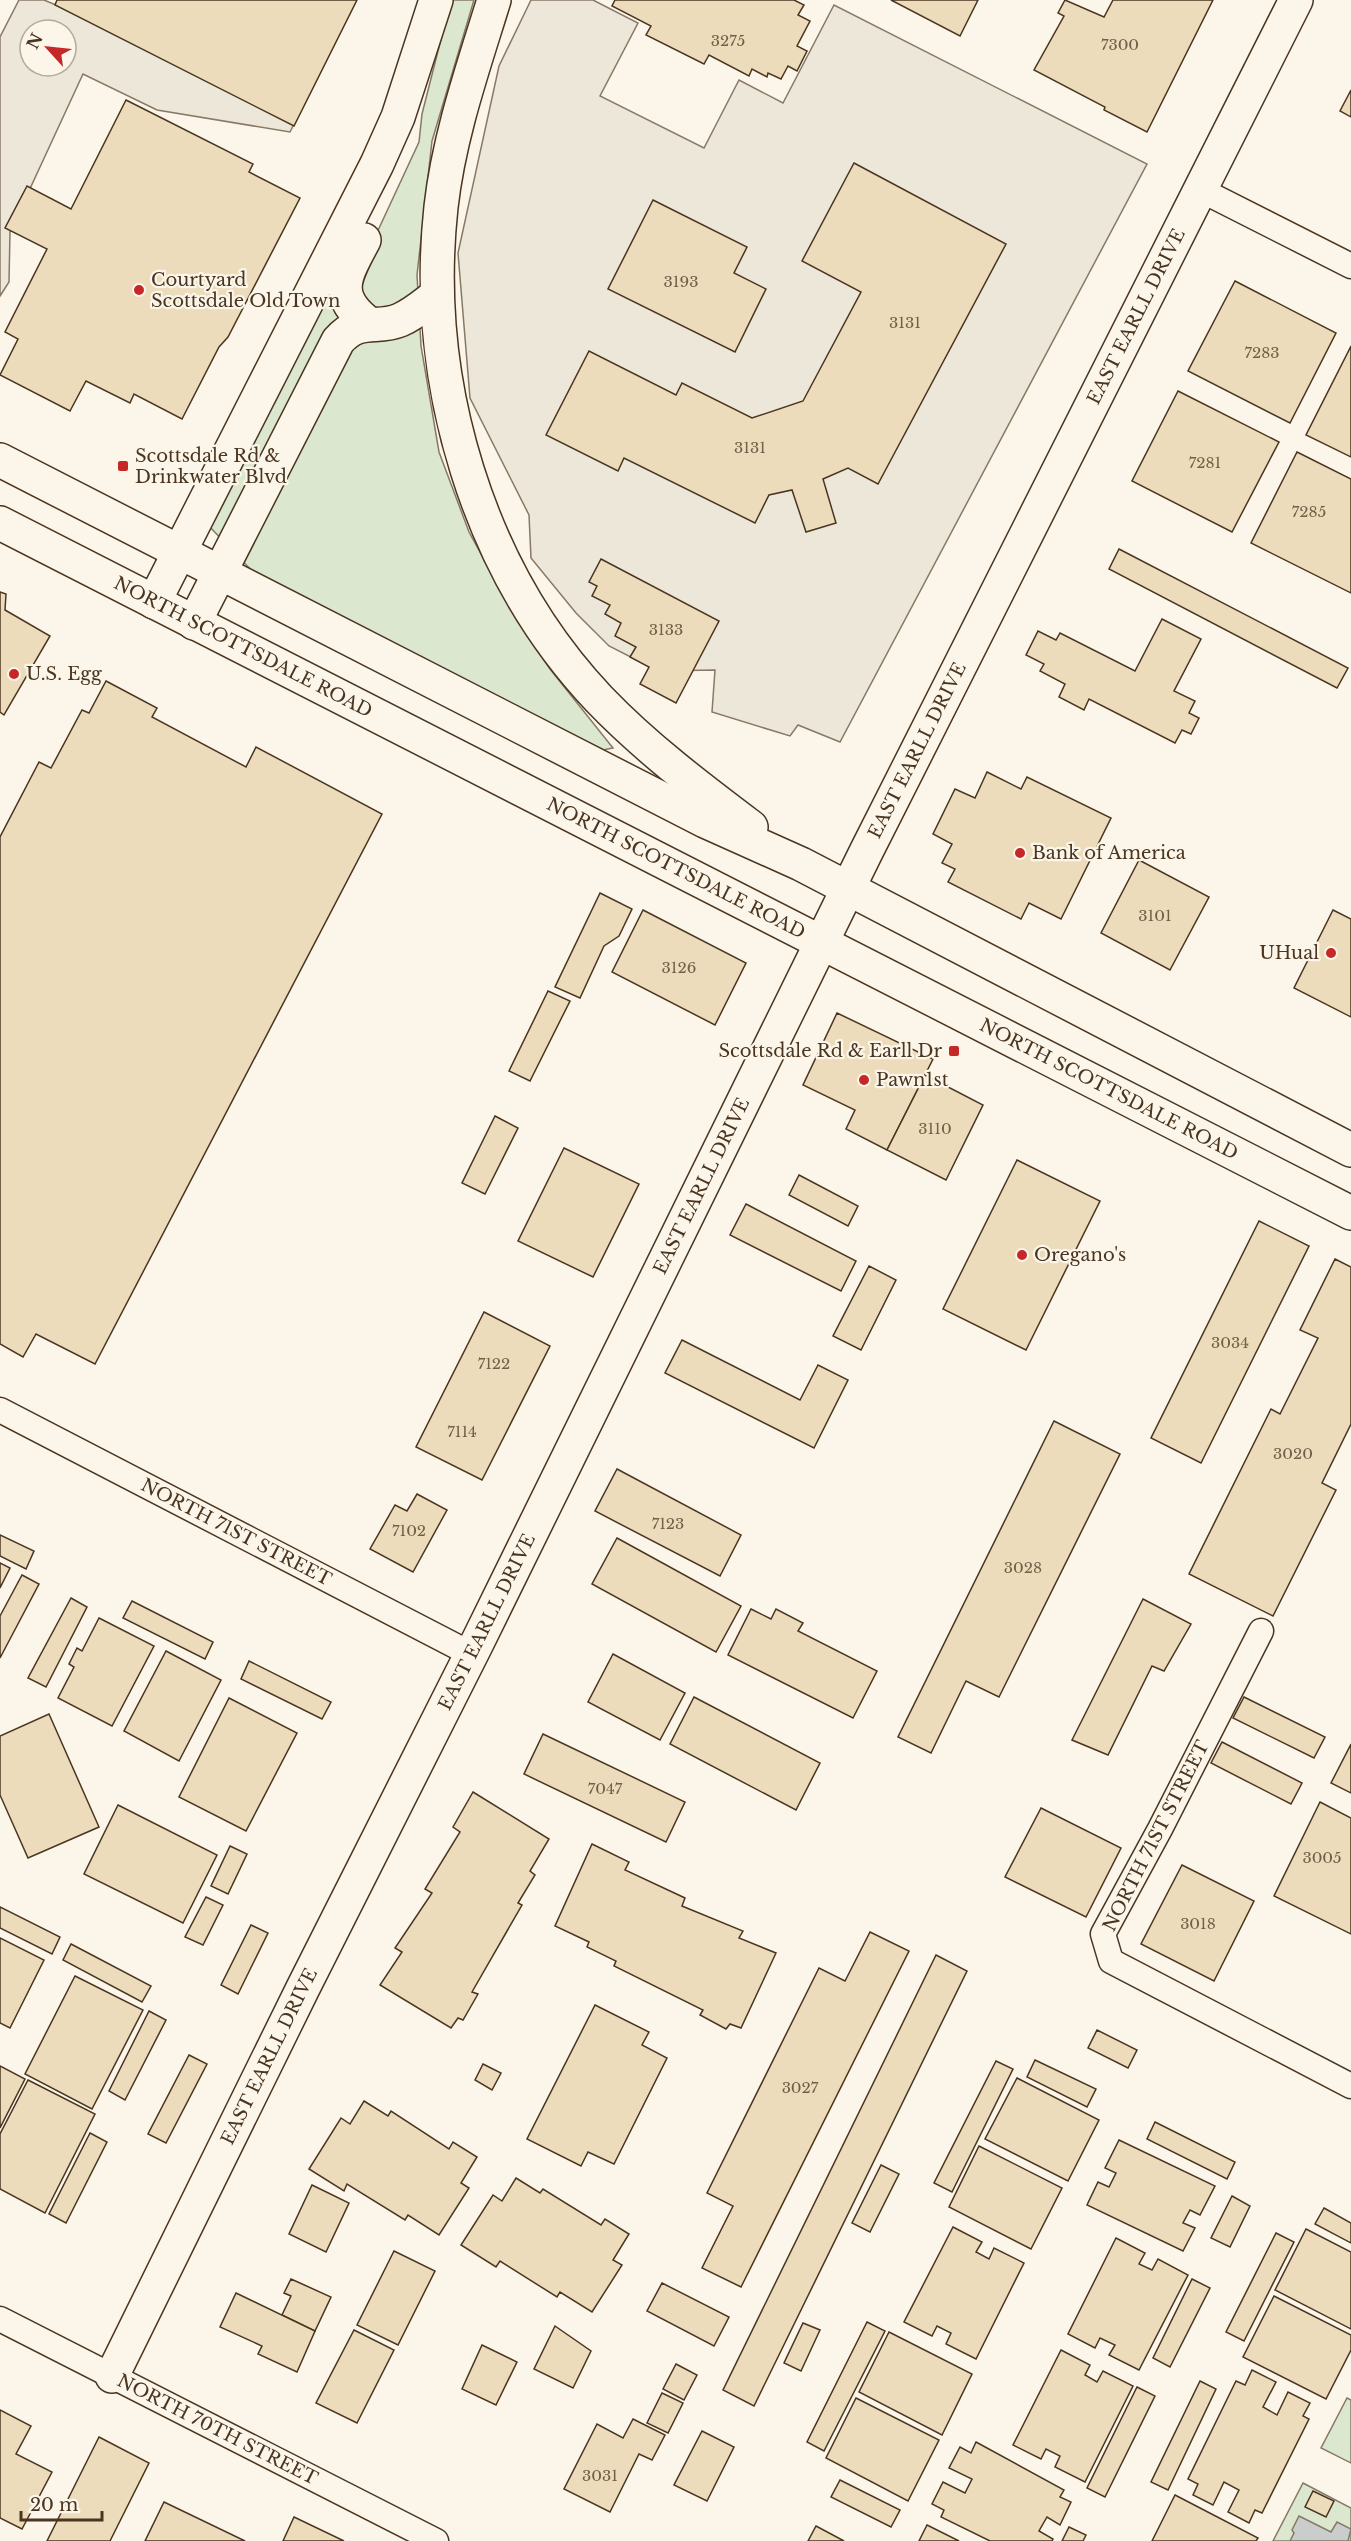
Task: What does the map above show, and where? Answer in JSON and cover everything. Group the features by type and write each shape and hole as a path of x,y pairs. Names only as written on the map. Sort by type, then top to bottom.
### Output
{"main road":[{"path":"154,602 370,180 406,95 436,0"},
{"path":"494,0 449,158 441,206 436,295 448,394 472,487 512,577 565,658 597,697 642,741 801,864"},
{"name":"EAST EARLL DRIVE","path":"112,2376 848,889 1296,0"},
{"path":"368,323 349,304 344,281 387,195 406,95"},
{"path":"194,623 333,349 344,334 368,323 385,324 402,319 436,295"},
{"path":"0,460 705,821 801,864 1351,1150"},
{"name":"NORTH SCOTTSDALE ROAD","path":"0,523 1351,1214"}],"street":[{"path":"1201,190 1351,266"},
{"name":"NORTH 71ST STREET","path":"0,1410 471,1654"},
{"name":"NORTH 71ST STREET","path":"1261,1631 1160,1829 1103,1934 1111,1961 1351,2086"},
{"name":"NORTH 70TH STREET","path":"0,2319 436,2541"}],"green space":[{"path":"451,0 474,0 432,141 417,275 421,346 439,452 469,532 517,620 550,669 613,748 603,750 532,717 255,574 208,525 331,291 361,267 419,142 422,114"},
{"path":"1347,2398 1351,2400 1351,2463 1321,2448"},
{"path":"1303,2483 1351,2508 1351,2541 1273,2541"}],"shaded area":[{"path":"19,0 44,0 68,10 73,0 356,0 290,132 157,110 83,74 10,232 9,282 0,296 0,37"},
{"path":"531,0 593,0 638,23 600,96 704,148 739,80 783,103 834,5 1147,164 840,742 798,725 790,736 712,712 715,670 658,671 609,646 576,613 531,558 529,515 470,398 458,253 499,66"},
{"path":"1299,2516 1331,2532 1337,2522 1351,2529 1348,2541 1290,2541 1294,2533 1292,2530"}],"building":[{"path":"57,0 357,0 294,126 55,5"},
{"path":"615,0 794,0 804,5 798,15 810,21 797,46 807,51 797,71 788,66 781,79 768,73 767,77 752,69 749,76 709,55 704,64 646,35 651,26 612,6"},
{"path":"891,0 978,0 960,36"},
{"path":"1065,0 1104,17 1113,0 1213,0 1147,132 1034,70 1064,16 1058,13"},
{"path":"1351,90 1351,117 1340,111"},
{"name":"Courtyard Scottsdale Old Town","path":"126,100 253,164 249,172 300,198 228,337 219,347 182,419 134,394 130,403 86,381 70,411 0,375 18,339 5,332 47,249 5,228 27,186 71,209"},
{"path":"854,163 1006,244 878,484 848,468 823,479 836,523 806,532 792,490 769,495 755,523 624,458 618,471 546,435 589,351 676,395 682,383 752,418 803,401 861,292 802,261"},
{"path":"653,200 747,247 734,273 766,289 735,352 608,289"},
{"path":"1235,281 1336,333 1290,423 1188,371"},
{"path":"1351,346 1351,457 1306,435"},
{"path":"1178,391 1279,442 1232,532 1132,481"},
{"path":"1297,452 1351,479 1351,593 1251,543"},
{"path":"1119,549 1348,668 1337,688 1109,569"},
{"path":"601,559 719,621 676,703 640,684 649,667 630,657 636,647 615,636 621,623 605,614 610,605 592,596 597,586 589,582"},
{"name":"U.S. Egg","path":"0,592 6,594 5,610 50,636 4,715 0,712"},
{"path":"1162,619 1201,639 1174,691 1195,701 1189,713 1199,718 1191,734 1182,730 1175,743 1089,699 1084,710 1059,697 1065,684 1040,671 1044,664 1026,655 1038,631 1056,640 1060,633 1135,671"},
{"path":"106,681 157,708 152,717 246,767 256,747 382,814 95,1364 36,1334 23,1357 0,1344 0,837 39,762 51,768 82,710 89,713"},
{"name":"Bank of America","path":"987,772 1021,789 1027,777 1111,818 1061,919 1029,903 1021,919 948,882 955,869 942,863 952,844 933,834 955,789 975,798"},
{"path":"1139,860 1209,897 1170,970 1101,933"},
{"path":"600,893 632,909 619,936 604,946 580,998 555,987"},
{"path":"643,910 746,963 715,1025 612,972"},
{"name":"UHual","path":"1333,910 1351,919 1351,1017 1294,988"},
{"path":"548,991 570,1001 530,1081 509,1071"},
{"name":"Pawn1st","path":"837,1013 933,1059 887,1150 846,1129 855,1110 803,1085"},
{"path":"925,1075 983,1105 946,1180 887,1150"},
{"path":"495,1116 518,1128 485,1194 462,1183"},
{"path":"564,1148 639,1184 593,1277 518,1241"},
{"name":"Oregano's","path":"1017,1160 1100,1201 1026,1350 943,1309"},
{"path":"799,1175 858,1206 848,1226 789,1195"},
{"path":"746,1204 856,1261 841,1291 730,1235"},
{"path":"1259,1221 1309,1246 1201,1463 1151,1438"},
{"path":"1335,1259 1351,1267 1351,1424 1322,1483 1336,1490 1273,1616 1189,1574 1271,1409 1280,1414 1318,1338 1300,1330"},
{"path":"869,1266 896,1280 861,1350 833,1336"},
{"path":"484,1312 550,1346 482,1480 416,1447"},
{"path":"682,1340 800,1400 818,1365 848,1380 814,1448 665,1373"},
{"path":"1054,1421 1120,1454 999,1697 966,1681 931,1753 898,1737"},
{"path":"617,1469 741,1535 720,1576 595,1511"},
{"path":"417,1494 447,1510 413,1572 370,1549 395,1505 407,1511"},
{"path":"0,1535 34,1551 26,1569 0,1556"},
{"path":"617,1538 741,1606 716,1652 592,1584"},
{"path":"0,1563 10,1568 0,1588"},
{"path":"22,1575 39,1584 0,1658 0,1616"},
{"path":"71,1598 87,1607 46,1687 28,1678"},
{"path":"1143,1599 1191,1624 1164,1671 1152,1666 1108,1755 1072,1740"},
{"path":"132,1601 213,1642 205,1659 123,1618"},
{"path":"751,1609 771,1619 776,1609 803,1623 798,1631 877,1671 853,1718 728,1655"},
{"path":"99,1618 154,1646 112,1726 58,1698 74,1667 69,1664 77,1648 82,1651"},
{"path":"166,1651 221,1680 179,1761 124,1731"},
{"path":"613,1654 685,1693 660,1740 588,1702"},
{"path":"249,1661 331,1702 322,1719 241,1679"},
{"path":"694,1697 820,1763 796,1810 670,1744"},
{"path":"1244,1697 1325,1737 1314,1758 1233,1718"},
{"path":"229,1698 297,1733 246,1831 179,1797"},
{"path":"49,1714 99,1827 28,1858 0,1795 0,1736"},
{"path":"543,1734 685,1802 666,1842 524,1774"},
{"path":"1222,1742 1302,1783 1291,1804 1211,1763"},
{"path":"1351,1744 1351,1793 1331,1783"},
{"path":"473,1792 549,1839 530,1871 535,1875 518,1903 522,1905 472,1992 478,1994 463,2020 458,2018 451,2028 380,1985 402,1952 395,1948 432,1893 425,1889 460,1832 453,1827"},
{"path":"1320,1802 1351,1818 1351,1934 1274,1896"},
{"path":"118,1805 217,1855 183,1923 84,1874"},
{"path":"1041,1808 1121,1848 1086,1917 1005,1877"},
{"path":"592,1844 629,1862 625,1870 685,1898 682,1906 743,1931 739,1938 776,1953 741,2028 730,2024 726,2029 700,2015 703,2010 614,1966 616,1961 587,1947 589,1942 555,1926"},
{"path":"230,1846 247,1854 228,1894 211,1886"},
{"path":"1182,1865 1254,1901 1214,1981 1141,1944"},
{"path":"206,1897 223,1905 203,1945 185,1937"},
{"path":"0,1907 60,1937 52,1954 0,1928"},
{"path":"251,1925 268,1933 238,1994 221,1985"},
{"path":"870,1932 909,1951 741,2287 702,2268 733,2206 707,2193 819,1968 845,1981"},
{"path":"0,1938 44,1960 10,2028 0,2023"},
{"path":"71,1944 151,1986 142,2002 63,1960"},
{"path":"936,1955 967,1971 754,2406 723,2390"},
{"path":"75,1976 143,2010 92,2109 25,2074"},
{"path":"595,2005 649,2032 642,2045 667,2058 614,2164 588,2152 581,2166 527,2139"},
{"path":"149,2011 166,2020 125,2100 109,2091"},
{"path":"1097,2030 1137,2050 1128,2068 1088,2048"},
{"path":"189,2055 207,2064 166,2143 148,2134"},
{"path":"1035,2060 1096,2089 1087,2107 1027,2077"},
{"path":"996,2061 1013,2069 952,2192 934,2183"},
{"path":"483,2064 501,2073 492,2090 475,2080"},
{"path":"0,2066 25,2079 0,2128"},
{"path":"1017,2078 1099,2120 1068,2181 985,2139"},
{"path":"28,2080 95,2114 45,2213 0,2189 0,2134"},
{"path":"364,2101 388,2116 391,2111 449,2149 453,2142 477,2157 461,2183 469,2188 439,2235 408,2215 405,2220 347,2184 344,2191 309,2169 341,2118 350,2124"},
{"path":"1155,2122 1235,2162 1227,2179 1147,2139"},
{"path":"90,2133 107,2142 66,2223 49,2214"},
{"path":"1119,2140 1215,2186 1200,2215 1190,2210 1183,2223 1195,2228 1183,2251 1087,2205 1098,2182 1109,2187 1116,2173 1105,2168"},
{"path":"979,2146 1062,2188 1031,2249 949,2207"},
{"path":"881,2165 899,2174 870,2232 852,2223"},
{"path":"516,2178 540,2193 543,2189 601,2225 605,2219 629,2234 613,2260 622,2265 592,2312 560,2292 557,2297 500,2261 496,2267 461,2245 493,2195 502,2201"},
{"path":"312,2185 349,2203 326,2252 289,2234"},
{"path":"1232,2196 1250,2206 1230,2247 1211,2238"},
{"path":"1324,2208 1351,2223 1351,2243 1315,2224"},
{"path":"953,2227 982,2242 976,2252 989,2259 994,2248 1024,2263 976,2359 946,2344 951,2333 937,2326 932,2336 904,2322"},
{"path":"1306,2229 1351,2252 1351,2329 1275,2290"},
{"path":"1276,2233 1294,2242 1244,2341 1226,2332"},
{"path":"1116,2238 1145,2253 1139,2264 1152,2270 1158,2259 1188,2275 1139,2370 1109,2355 1115,2345 1100,2338 1095,2348 1068,2334"},
{"path":"394,2251 435,2271 398,2345 357,2325"},
{"path":"291,2279 331,2297 315,2331 282,2315 291,2296 284,2293"},
{"path":"1192,2279 1210,2288 1170,2367 1153,2358"},
{"path":"662,2283 729,2317 714,2346 647,2311"},
{"path":"236,2293 315,2331 297,2372 258,2354 262,2346 220,2327"},
{"path":"1274,2296 1351,2335 1351,2350 1326,2399 1243,2357"},
{"path":"867,2322 885,2331 824,2451 807,2442"},
{"path":"803,2323 820,2330 801,2371 784,2363"},
{"path":"555,2326 591,2351 573,2388 534,2369"},
{"path":"354,2330 394,2350 357,2423 316,2403"},
{"path":"889,2332 972,2374 942,2435 859,2392"},
{"path":"482,2345 517,2362 496,2405 462,2389"},
{"path":"1061,2350 1090,2365 1085,2375 1097,2382 1103,2371 1133,2386 1085,2482 1055,2467 1060,2456 1046,2449 1041,2459 1013,2445"},
{"path":"676,2364 697,2375 684,2400 663,2389"},
{"path":"1252,2370 1276,2382 1263,2407 1277,2415 1288,2392 1310,2403 1303,2416 1309,2419 1262,2513 1255,2510 1249,2523 1228,2512 1239,2490 1224,2482 1213,2505 1193,2495 1198,2484 1188,2479 1236,2381 1245,2385"},
{"path":"1200,2381 1216,2389 1168,2490 1151,2482"},
{"path":"1137,2387 1155,2396 1105,2497 1087,2488"},
{"path":"662,2393 683,2403 668,2433 647,2423"},
{"path":"856,2398 939,2440 908,2501 826,2458"},
{"path":"0,2410 31,2426 16,2454 52,2472 22,2529 0,2518"},
{"path":"633,2419 665,2435 652,2460 639,2454 610,2512 564,2489 597,2424 623,2438"},
{"path":"702,2431 734,2447 707,2501 674,2485"},
{"path":"99,2437 149,2463 110,2541 47,2541"},
{"path":"976,2442 1064,2490 1060,2497 1071,2502 1060,2525 1047,2517 1039,2531 1053,2539 1052,2541 990,2541 941,2517 944,2510 932,2504 943,2482 965,2493 972,2479 949,2468 960,2447 971,2453"},
{"path":"840,2480 900,2510 891,2527 831,2497"},
{"path":"1313,2491 1334,2501 1326,2517 1305,2507"},
{"path":"1175,2495 1258,2538 1256,2541 1152,2541"},
{"path":"164,2502 245,2541 145,2541"},
{"path":"294,2517 344,2541 283,2541"},
{"path":"927,2525 959,2541 919,2541"},
{"path":"816,2526 844,2541 808,2541"},
{"path":"1069,2527 1086,2535 1083,2541 1062,2541"}],"place":[{"name":"Courtyard Scottsdale Old Town","path":"139,290"},
{"name":"Scottsdale Rd & Drinkwater Blvd","path":"123,466"},
{"name":"U.S. Egg","path":"14,674"},
{"name":"Bank of America","path":"1020,853"},
{"name":"UHual","path":"1331,953"},
{"name":"Scottsdale Rd & Earll Dr","path":"954,1051"},
{"name":"Pawn1st","path":"864,1080"},
{"name":"Oregano's","path":"1022,1255"}]}
